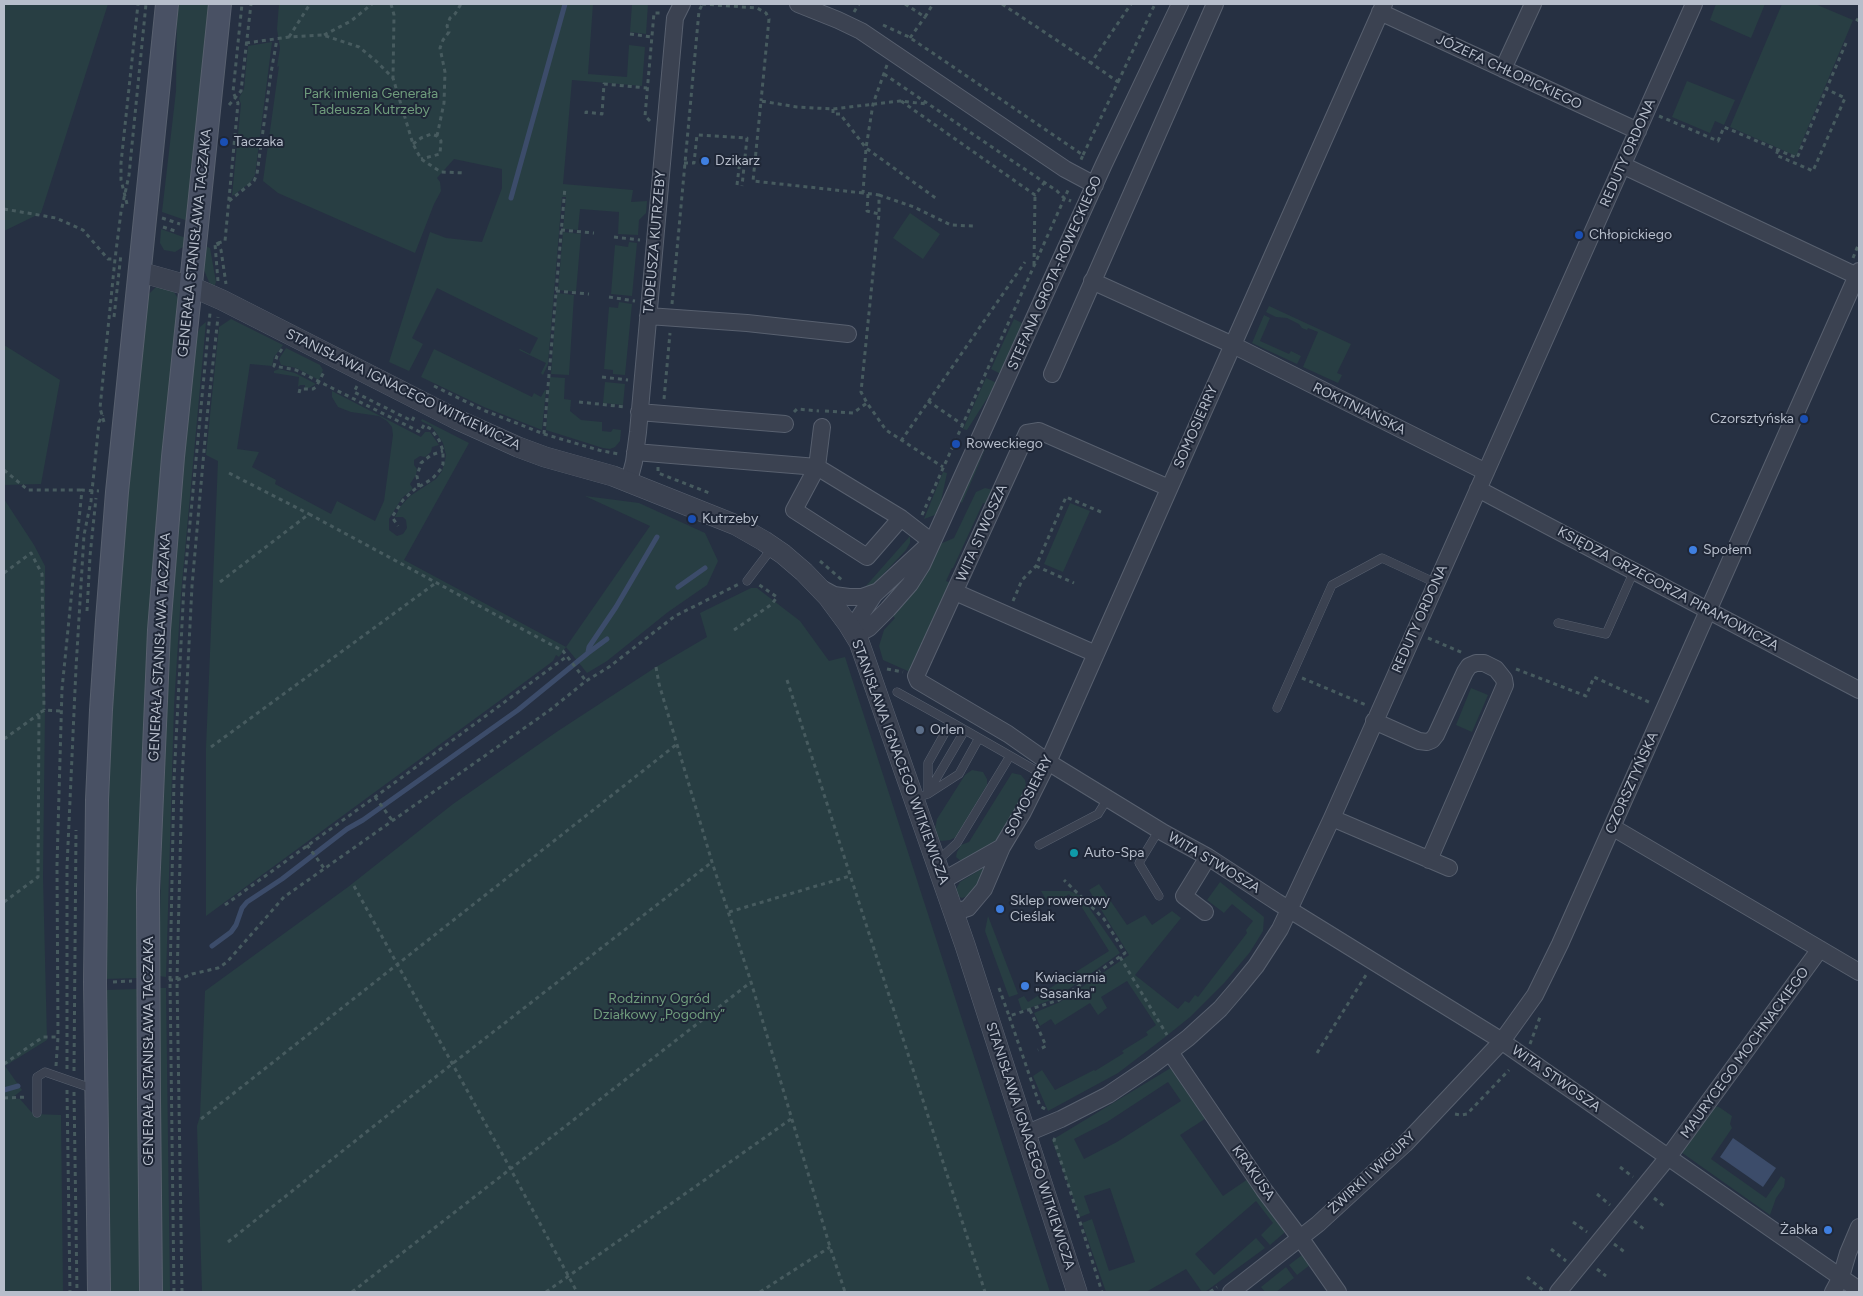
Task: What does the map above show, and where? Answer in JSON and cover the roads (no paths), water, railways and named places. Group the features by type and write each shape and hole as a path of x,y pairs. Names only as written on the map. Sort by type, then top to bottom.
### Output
{"main road":[{"path":"99,1292 95,982 98,800 106,620 117,492 167,4"},
{"name":"GENERAŁA STANISŁAWA TACZAKA","path":"151,1292 148,891 158,630 190,286 220,4"}],"street":[{"name":"TADEUSZA KUTRZEBY","path":"628,481 633,410 648,316 675,18 682,4"},
{"path":"798,4 851,26 1065,169 1094,185"},
{"name":"STEFANA GROTA-ROWECKIEGO","path":"855,636 874,624 908,587 922,565 1094,185 1180,4"},
{"path":"1052,374 1216,4"},
{"path":"1503,69 1533,4"},
{"name":"REDUTY ORDONA","path":"1025,1134 1092,1104 1133,1079 1173,1050 1209,1020 1247,978 1272,943 1291,910 1694,4"},
{"name":"JÓZEFA CHŁOPICKIEGO","path":"1382,8 1503,69 1638,131"},
{"name":"SOMOSIERRY","path":"953,913 968,908 980,895 998,860 1002,847 1045,768 1382,8"},
{"path":"1622,165 1858,273"},
{"name":"STANISŁAWA IGNACEGO WITKIEWICZA","path":"140,272 223,295 425,392 518,447 628,481 728,522 754,534 773,547 817,584 835,605 855,636 920,796 934,858 999,1048 1077,1292"},
{"name":"CZORSZTYŃSKA","path":"1502,1042 1528,1006 1542,981 1665,710 1858,273"},
{"path":"1092,281 1233,345"},
{"path":"648,316 848,334"},
{"name":"ROKITNIAŃSKA","path":"1233,345 1486,472"},
{"path":"633,410 785,424"},
{"path":"822,427 818,467 794,510 867,557 902,518"},
{"name":"WITA STWOSZA","path":"1169,488 1039,431 1027,433 916,676 918,681 1008,734 1045,768 1108,798 1159,830 1208,857 1502,1042 1669,1156 1859,1290"},
{"path":"630,454 818,467 902,518 932,542"},
{"name":"KSIĘDZA GRZEGORZA PIRAMOWICZA","path":"1478,488 1859,690"},
{"name":"STEFANA GROTA-ROWECKIEGO","path":"855,636 858,619 876,592 932,542"},
{"name":"STEFANA GROTA-ROWECKIEGO","path":"817,584 834,595 849,598 862,597 876,592"},
{"path":"955,592 1096,654"},
{"path":"1377,716 1419,741 1432,740 1440,728 1469,666 1476,663 1484,663 1501,673 1504,685 1429,860"},
{"path":"1332,818 1449,868"},
{"path":"1612,827 1859,972"},
{"name":"SOMOSIERRY","path":"942,882 1002,847"},
{"path":"1205,912 1182,899 1208,857"},
{"name":"MAURYCEGO MOCHNACKIEGO","path":"1558,1292 1669,1156 1820,949"},
{"name":"ŻWIRKI I WIGURY","path":"1231,1292 1300,1238 1369,1178 1405,1144 1502,1042"},
{"name":"KRAKUSA","path":"1173,1050 1259,1182 1338,1292"},
{"path":"1833,1292 1842,1277 1848,1253 1859,1227"}],"lane":[{"path":"748,579 773,547"},
{"path":"1277,708 1332,585 1382,558 1436,583"},
{"path":"1558,623 1606,634 1634,571"},
{"path":"897,692 1010,756 1045,768"},
{"path":"920,796 928,763 951,722"},
{"path":"920,796 965,730"},
{"path":"920,796 959,774 979,738"},
{"path":"934,858 944,855 957,843 1010,756"},
{"path":"1039,845 1098,814 1108,798"},
{"path":"1159,830 1139,863 1159,896"},
{"path":"37,1113 37,1077 44,1072 96,1090"}],"water":[{"path":"1733,1138 1776,1168 1763,1187 1720,1157"}],"waterway":[{"path":"511,198 565,4"},
{"path":"588,652 589,647 616,607 657,537"},
{"path":"678,587 705,568"},
{"path":"212,946 231,932 236,925 242,908 247,902 282,879 347,829 363,820 518,710 607,639"},
{"path":"4,1090 18,1086"}],"place":[{"name":"Taczaka","path":"224,142"},
{"name":"Dzikarz","path":"705,161"},
{"name":"Chłopickiego","path":"1579,235"},
{"name":"Czorsztyńska","path":"1804,419"},
{"name":"Roweckiego","path":"956,444"},
{"name":"Kutrzeby","path":"692,519"},
{"name":"Społem","path":"1693,550"},
{"name":"Orlen","path":"920,730"},
{"name":"Auto-Spa","path":"1074,853"},
{"name":"Sklep rowerowy Cieślak","path":"1000,909"},
{"name":"Kwiaciarnia \"Sasanka\"","path":"1025,986"},
{"name":"Żabka","path":"1828,1230"}],"park label":[{"name":"Park imienia Generała Tadeusza Kutrzeby","path":"371,102"},
{"name":"Rodzinny Ogród Działkowy „Pogodny”","path":"659,1008"}]}
